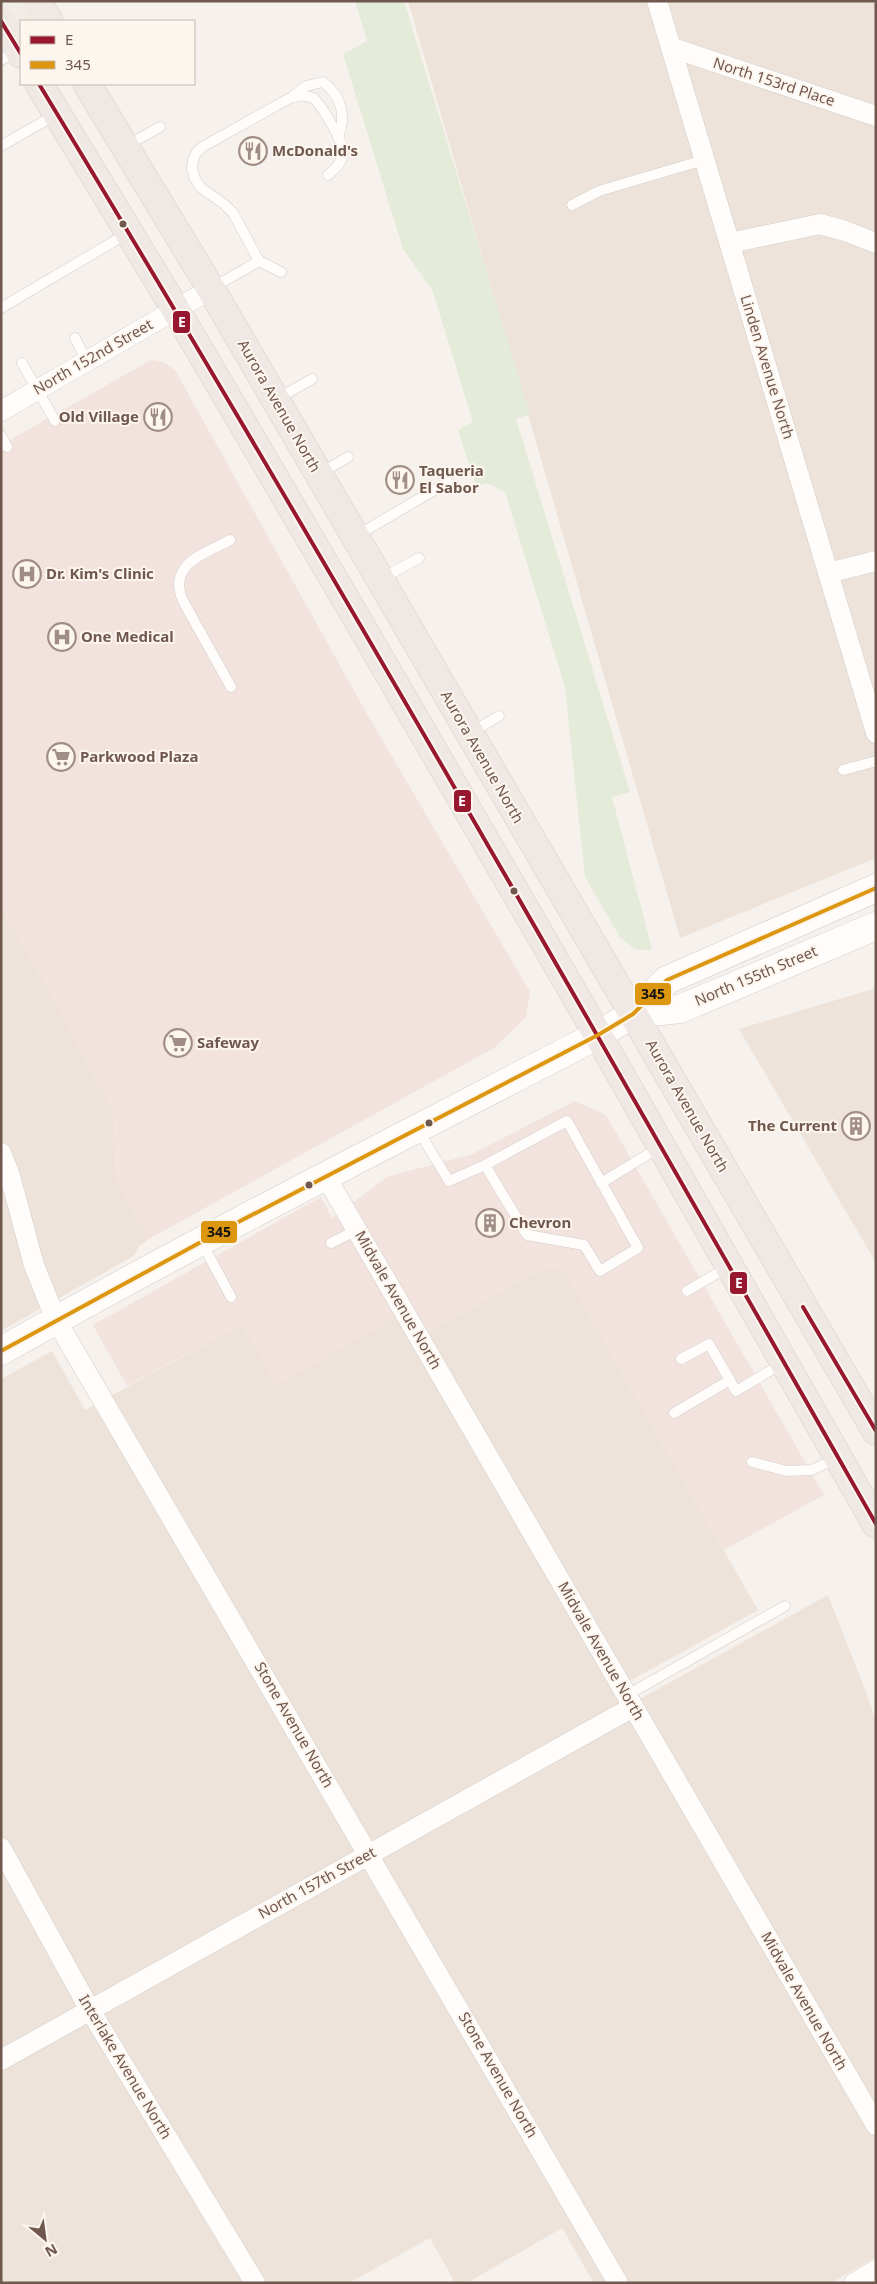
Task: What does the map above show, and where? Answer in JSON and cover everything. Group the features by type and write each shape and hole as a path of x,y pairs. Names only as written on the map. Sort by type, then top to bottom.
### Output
{"highway":[{"path":"37,1 48,20"},
{"path":"1,21 14,54"},
{"path":"41,85 176,310 598,1035 876,1524"},
{"name":"Aurora Avenue North","path":"88,85 211,289 381,579 469,734 876,1431"}],"main road":[{"path":"10,1 22,20"}],"street":[{"name":"Linden Avenue North","path":"657,1 673,48 704,160 876,733"},
{"name":"North 153rd Place","path":"673,48 876,116"},
{"path":"730,243 820,224 845,230 876,243"},
{"name":"North 152nd Street","path":"1,411 211,289"},
{"path":"828,573 876,561"},
{"name":"North 155th Street","path":"1,1351 271,1203 326,1177 598,1035 633,1014 668,980 876,888"},
{"name":"North 155th Street","path":"633,1014 680,1009 876,926"},
{"name":"Stone Avenue North","path":"1,1153 10,1176 34,1265 56,1320 618,2283"},
{"name":"Midvale Avenue North","path":"326,1177 876,2124"},
{"name":"North 157th Street","path":"1,2060 369,1854 630,1701"},
{"name":"Interlake Avenue North","path":"1,1848 90,2010 255,2283"},
{"path":"854,2283 876,2270"}],"lane":[{"path":"281,272 259,261 240,224 224,204 201,188 192,169 193,160 196,153 202,147 290,98 306,86 324,82 335,91 342,108 342,128 338,137"},
{"path":"290,98 301,95 316,100 338,137 344,150 342,158 339,166 328,175"},
{"path":"1,146 57,113"},
{"path":"125,147 160,127"},
{"path":"572,205 599,191 704,160"},
{"path":"1,308 129,233"},
{"path":"211,289 259,261"},
{"path":"75,338 87,362"},
{"path":"22,362 55,421"},
{"path":"276,400 312,379"},
{"path":"1,436 7,447"},
{"path":"319,474 348,457"},
{"path":"355,536 448,482"},
{"path":"230,540 192,561 181,574 178,581 179,590 184,601 231,687"},
{"path":"381,579 419,558"},
{"path":"469,734 499,716"},
{"path":"843,770 876,761"},
{"path":"418,1129 449,1181 485,1165 567,1121 638,1248 600,1271 584,1245 527,1235 485,1165"},
{"path":"602,1183 661,1147"},
{"path":"331,1243 357,1230"},
{"path":"201,1241 231,1297"},
{"path":"687,1291 729,1266"},
{"path":"681,1360 709,1344 736,1391 784,1362"},
{"path":"674,1413 730,1380"},
{"path":"752,1462 787,1471 811,1470 838,1458"},
{"path":"630,1701 785,1606"}],"shaded area":[{"path":"408,1 876,1 876,858 680,938"},
{"path":"151,360 163,362 175,370 366,712 530,992 526,1017 494,1048 149,1239 116,1179 114,1113 45,983 1,908 1,445"},
{"path":"1,908 45,983 114,1113 116,1179 149,1239 139,1246 135,1255 1,1331"},
{"path":"876,988 876,1263 739,1029"},
{"path":"575,1101 606,1115 824,1495 724,1550 563,1269 540,1269 411,1340 397,1316 277,1385 242,1324 127,1386 93,1325 321,1197 332,1218 389,1176 470,1155"},
{"path":"540,1269 563,1269 758,1610 617,1688 627,1706 828,1595 876,1721 876,2257 831,2283 594,2283 562,2228 467,2283 455,2283 430,2238 349,2283 1,2283 1,1379 52,1351 85,1410 242,1324 277,1384 397,1316 412,1340"}],"green space":[{"path":"355,1 404,1 530,414 516,419 630,792 612,797 652,949 635,949 620,937 585,877 565,687 505,492 487,483 476,486 458,430 473,422 432,289 403,249 343,54 367,41"}],"transit line":[{"name":"E","path":"1,21 20,52"},
{"name":"E","path":"40,85 253,441 358,621 876,1524"},
{"name":"345","path":"1,1351 223,1230 598,1035 633,1014 667,980 876,888"},
{"name":"E","path":"803,1307 876,1431"}],"place":[{"name":"McDonald's","path":"253,151"},
{"name":"Old Village","path":"158,417"},
{"name":"Taqueria El Sabor","path":"400,480"},
{"name":"Dr. Kim's Clinic","path":"27,574"},
{"name":"One Medical","path":"62,637"},
{"name":"Parkwood Plaza","path":"61,757"},
{"name":"Safeway","path":"178,1043"},
{"name":"The Current","path":"856,1126"},
{"name":"Chevron","path":"490,1223"}]}
